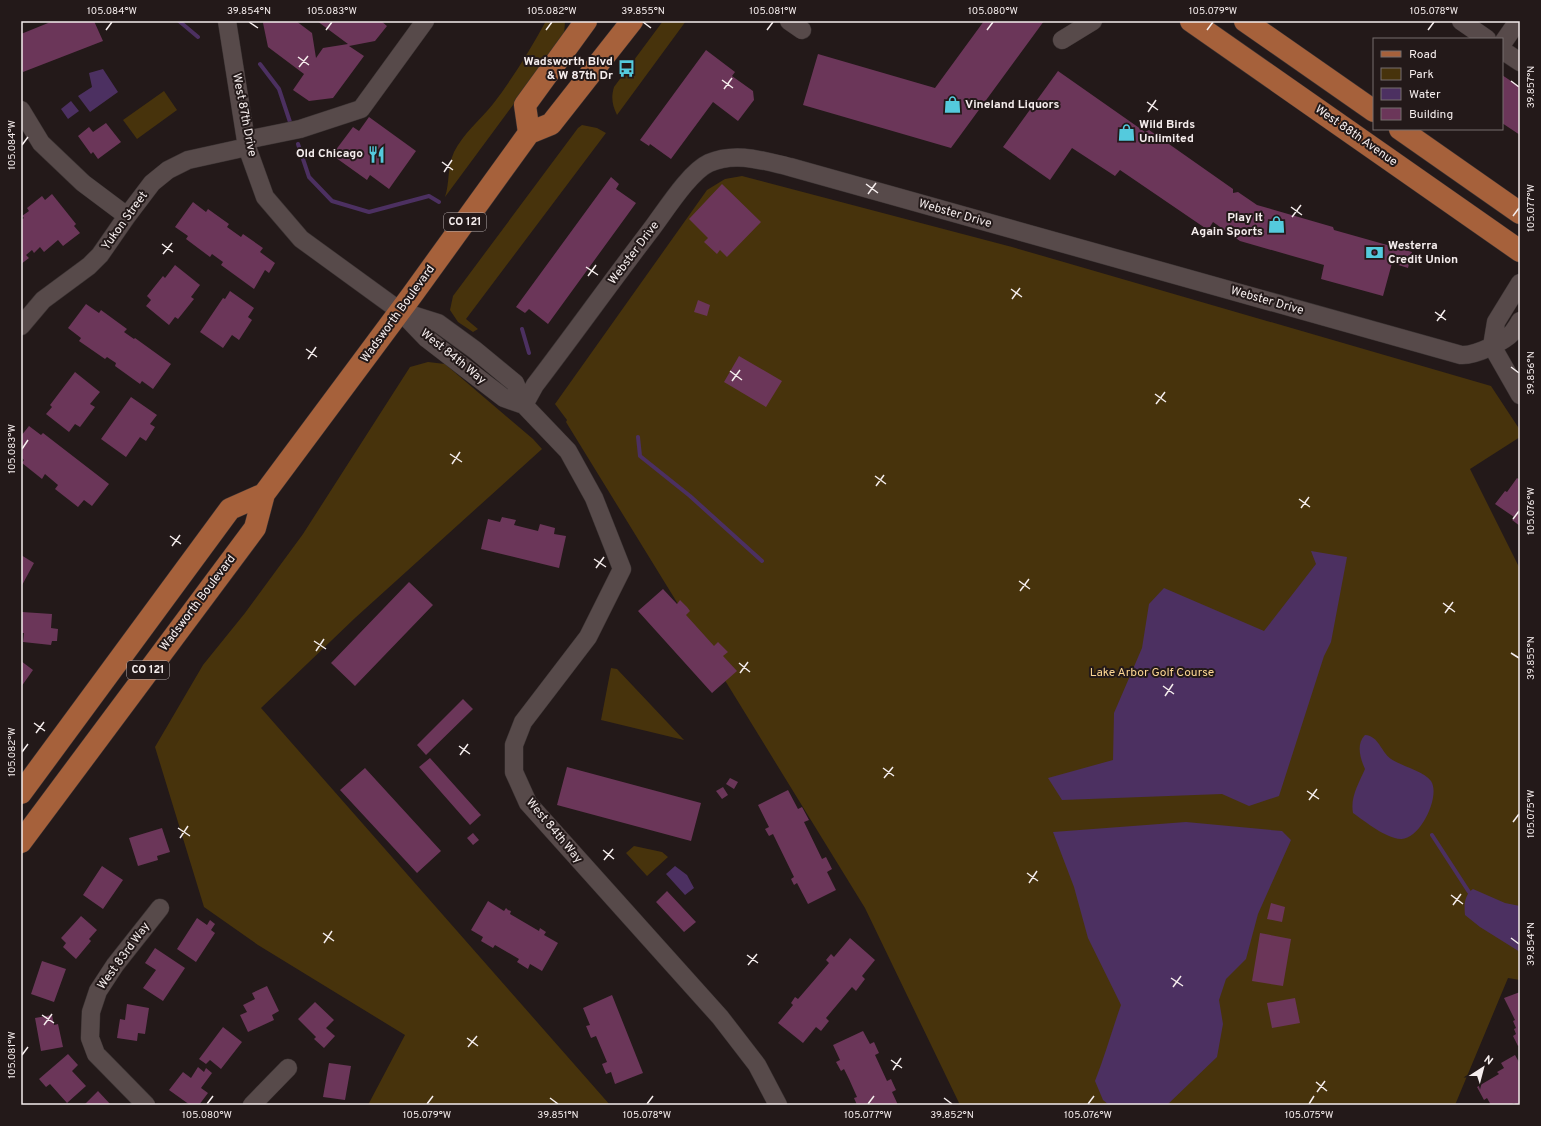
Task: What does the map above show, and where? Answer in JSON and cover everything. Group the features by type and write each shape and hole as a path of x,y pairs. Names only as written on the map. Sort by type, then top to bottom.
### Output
{"main road":[{"path":"586,21 525,105 529,133 551,124 632,21"},
{"name":"West 88th Avenue","path":"1191,21 1520,251"},
{"path":"1245,21 1373,110"},
{"path":"1401,130 1520,213"},
{"name":"Wadsworth Boulevard","path":"21,842 255,528 264,494 400,311 529,133"},
{"name":"Wadsworth Boulevard","path":"21,793 230,509 264,494"}],"street":[{"name":"West 87th Drive","path":"227,21 246,143 265,197 301,239 400,311"},
{"name":"Yukon Street","path":"21,326 42,300 89,266 100,255 152,183 168,170 188,160 361,109 425,21"},
{"path":"1075,21 1062,40 1093,21"},
{"path":"1461,21 1486,38"},
{"path":"1503,43 1518,21"},
{"path":"1503,51 1520,62"},
{"path":"21,110 41,143 83,183 127,216"},
{"name":"Webster Drive","path":"524,405 535,385 637,247 696,173 709,163 723,159 746,157 790,167 1461,355 1467,356 1492,346 1512,333 1520,321"},
{"path":"1520,283 1496,322 1492,346 1520,395"},
{"name":"West 84th Way","path":"400,311 426,338 504,398 524,405 568,451 594,498 622,568 588,637 523,722 514,745 514,772 528,803 720,1017 757,1065 778,1105"},
{"name":"West 83rd Way","path":"146,1105 96,1054 90,1038 91,1012 98,991 115,965 160,908"},
{"path":"252,1105 288,1068"}],"green space":[{"path":"546,21 565,21 564,36 445,197 448,186 450,163 458,145 493,104 521,64"},
{"path":"663,21 686,21 617,115 612,101 614,87"},
{"path":"164,91 177,110 137,139 123,120"},
{"path":"582,125 597,128 606,133 466,319 478,329 473,332 458,322 450,310 453,296 578,128"},
{"name":"Lake Arbor Golf Course","path":"742,176 1012,247 1491,386 1520,430 1520,437 1470,469 1520,569 1520,980 1508,978 1455,1105 960,1105 865,908 566,422 567,420 555,404 707,190 725,179"},
{"path":"428,362 445,364 533,439 542,449 355,618 261,708 610,1105 368,1105 405,1035 258,945 204,907 155,747 203,665 245,613 303,534 410,367"},
{"path":"611,668 617,669 684,740 601,720"},
{"path":"634,846 662,852 668,857 647,876 626,853"}],"water":[{"path":"103,69 118,92 90,112 78,96 92,87 89,73"},
{"path":"71,101 79,111 68,119 61,109"},
{"path":"1311,551 1347,557 1331,642 1324,656 1279,796 1249,806 1222,794 1062,800 1048,778 1113,760 1114,713 1142,648 1149,604 1164,588 1264,631 1316,564"},
{"path":"1365,735 1374,738 1388,756 1395,762 1418,771 1428,777 1431,781 1433,797 1427,816 1415,832 1408,837 1401,839 1389,836 1353,813 1352,807 1354,796 1365,769 1360,756 1360,743"},
{"path":"1186,822 1282,831 1291,840 1258,914 1246,959 1226,979 1219,1000 1223,1024 1217,1057 1167,1105 1109,1105 1103,1100 1095,1081 1121,1005 1088,938 1074,887 1053,832"},
{"path":"675,866 687,875 694,888 685,895 666,874"},
{"path":"1473,889 1505,903 1520,906 1520,952 1480,927 1465,915 1466,897"}],"building":[{"path":"53,21 94,21 103,41 23,72 21,66 21,34"},
{"path":"264,21 296,21 312,33 316,58 323,48 348,44 317,21 381,21 387,26 375,41 349,46 364,56 333,98 309,101 293,90 304,74 268,47 263,23"},
{"path":"984,21 1044,21 951,148 803,105 818,54 935,88"},
{"path":"706,50 735,72 732,76 753,91 754,100 738,121 713,102 671,159 650,144 649,146 640,140"},
{"path":"1058,71 1145,132 1149,130 1233,189 1233,193 1238,192 1257,205 1333,227 1334,230 1412,252 1408,268 1392,263 1383,296 1321,279 1324,265 1240,241 1213,222 1208,230 1120,170 1115,176 1072,148 1050,180 1003,147"},
{"path":"1503,76 1520,87 1520,135 1503,124"},
{"path":"369,117 416,151 389,189 370,175 367,180 332,155 353,127 359,131"},
{"path":"106,123 121,142 98,159 93,152 91,154 78,136 89,127 93,132"},
{"path":"611,177 619,184 616,189 636,203 548,324 529,309 525,313 516,307"},
{"path":"722,184 761,222 727,257 720,250 717,254 704,242 708,238 689,219"},
{"path":"52,194 76,224 74,226 80,233 63,246 58,240 44,252 40,247 34,253 32,250 26,255 29,258 21,264 21,220 24,218 22,216 29,211 27,208 42,196 45,200"},
{"path":"193,202 206,212 208,209 229,224 227,227 241,237 243,234 263,248 260,252 275,263 269,273 265,270 254,289 221,265 223,262 212,254 210,257 186,239 188,236 175,227"},
{"path":"175,265 200,285 191,297 194,299 178,319 175,317 169,325 146,306 151,300 147,296 163,276 165,278"},
{"path":"230,291 254,308 248,317 252,320 239,340 232,335 223,348 200,332 223,298 225,299"},
{"path":"698,300 710,305 707,316 694,312"},
{"path":"86,304 99,313 101,310 127,329 124,332 134,339 135,338 171,364 153,389 142,381 140,384 115,366 116,363 107,357 105,359 79,341 81,338 68,328"},
{"path":"739,356 782,381 766,407 724,382"},
{"path":"75,372 100,392 90,404 95,407 80,427 75,424 69,432 46,414 52,407 50,405"},
{"path":"131,397 157,415 150,424 155,427 146,441 140,437 126,457 101,439"},
{"path":"29,426 41,435 43,433 109,484 92,506 84,500 78,507 55,489 58,485 45,474 42,479 22,463 24,460 21,457 21,436"},
{"path":"1517,478 1520,480 1520,526 1512,520 1514,517 1495,504 1505,491 1507,492"},
{"path":"502,517 516,520 514,525 538,531 540,524 555,528 554,534 566,536 559,568 481,549 488,519 500,522"},
{"path":"21,555 34,563 21,587"},
{"path":"409,582 433,605 355,686 331,663"},
{"path":"663,589 677,604 680,600 687,607 690,611 686,615 714,646 718,642 728,652 723,656 737,671 712,693 638,611"},
{"path":"22,612 52,614 51,628 58,629 57,641 52,641 51,645 23,642 24,633 21,633"},
{"path":"21,661 33,670 21,687"},
{"path":"463,699 473,709 426,755 417,745"},
{"path":"430,758 481,815 470,825 419,767"},
{"path":"567,767 701,803 691,841 557,805"},
{"path":"365,768 441,851 417,873 340,790"},
{"path":"730,778 738,782 734,789 726,784"},
{"path":"723,787 728,795 722,799 716,791"},
{"path":"788,790 798,809 802,807 809,820 804,822 822,859 826,857 832,869 827,872 836,890 808,904 797,883 794,885 791,879 794,877 773,834 769,836 765,829 769,827 758,805"},
{"path":"162,828 170,852 157,856 158,860 138,866 129,838"},
{"path":"473,833 479,840 473,845 467,838"},
{"path":"102,866 123,880 103,909 83,895"},
{"path":"667,891 696,922 684,932 656,902"},
{"path":"488,901 504,911 506,908 511,911 510,914 539,931 540,928 546,932 544,935 558,943 542,971 530,964 528,969 517,962 519,959 495,945 493,948 481,941 483,937 471,930"},
{"path":"1271,903 1285,907 1282,922 1267,919"},
{"path":"81,916 97,930 89,939 91,941 76,959 63,947 66,943 61,938"},
{"path":"197,918 207,925 210,920 215,924 211,930 215,933 196,962 177,949"},
{"path":"1260,933 1291,939 1283,986 1252,981"},
{"path":"850,938 875,960 862,976 865,979 856,991 852,987 826,1018 829,1021 821,1031 816,1027 803,1043 778,1023 793,1005 791,1003 795,997 798,999 829,963 826,960 831,954 834,957"},
{"path":"155,948 185,968 163,1001 143,988 156,970 145,963"},
{"path":"42,961 66,969 54,1002 31,994"},
{"path":"267,986 279,1011 272,1015 274,1020 248,1032 240,1015 247,1012 243,1005 255,999 252,993"},
{"path":"1520,992 1520,1045 1518,1046 1513,1036 1516,1034 1514,1029 1516,1028 1513,1021 1515,1020 1504,998"},
{"path":"612,995 643,1073 615,1084 611,1072 606,1074 602,1064 607,1062 596,1036 591,1038 586,1026 590,1025 583,1008"},
{"path":"1295,998 1300,1023 1272,1028 1267,1003"},
{"path":"315,1002 334,1020 326,1028 335,1036 324,1048 314,1039 316,1037 298,1019"},
{"path":"127,1004 149,1008 145,1034 138,1033 137,1041 117,1038 120,1019 125,1020"},
{"path":"52,1015 54,1025 58,1024 63,1047 41,1051 35,1018"},
{"path":"223,1027 242,1042 221,1069 210,1060 206,1064 199,1059"},
{"path":"863,1031 870,1044 874,1042 879,1053 875,1055 887,1081 891,1079 896,1090 892,1092 898,1105 857,1105 854,1098 857,1097 849,1079 844,1069 841,1071 836,1062 840,1060 833,1045"},
{"path":"68,1054 78,1065 72,1071 86,1086 67,1103 50,1084 46,1087 39,1079"},
{"path":"1515,1055 1520,1064 1520,1103 1517,1105 1514,1103 1510,1105 1491,1105 1487,1098 1484,1100 1477,1087 1499,1074 1497,1072 1504,1068 1501,1063"},
{"path":"329,1063 351,1066 345,1100 323,1097"},
{"path":"198,1067 204,1072 206,1068 212,1073 201,1088 208,1093 199,1105 190,1105 169,1090 183,1072 191,1078"},
{"path":"98,1091 111,1105 84,1105"}],"waterway":[{"path":"179,21 198,37"},
{"path":"260,64 279,89 291,125"},
{"path":"298,144 309,177 332,201 369,212 429,196 439,202"},
{"path":"522,329 529,353"},
{"path":"638,437 640,456 690,496 762,561"},
{"path":"1432,835 1469,892"}],"place":[{"name":"Wadsworth Blvd & W 87th Dr","path":"626,69"},
{"name":"Vineland Liquors","path":"952,105"},
{"name":"Wild Birds Unlimited","path":"1126,132"},
{"name":"Old Chicago","path":"376,154"},
{"name":"Play It Again Sports","path":"1276,225"},
{"name":"Westerra Credit Union","path":"1375,253"}]}
